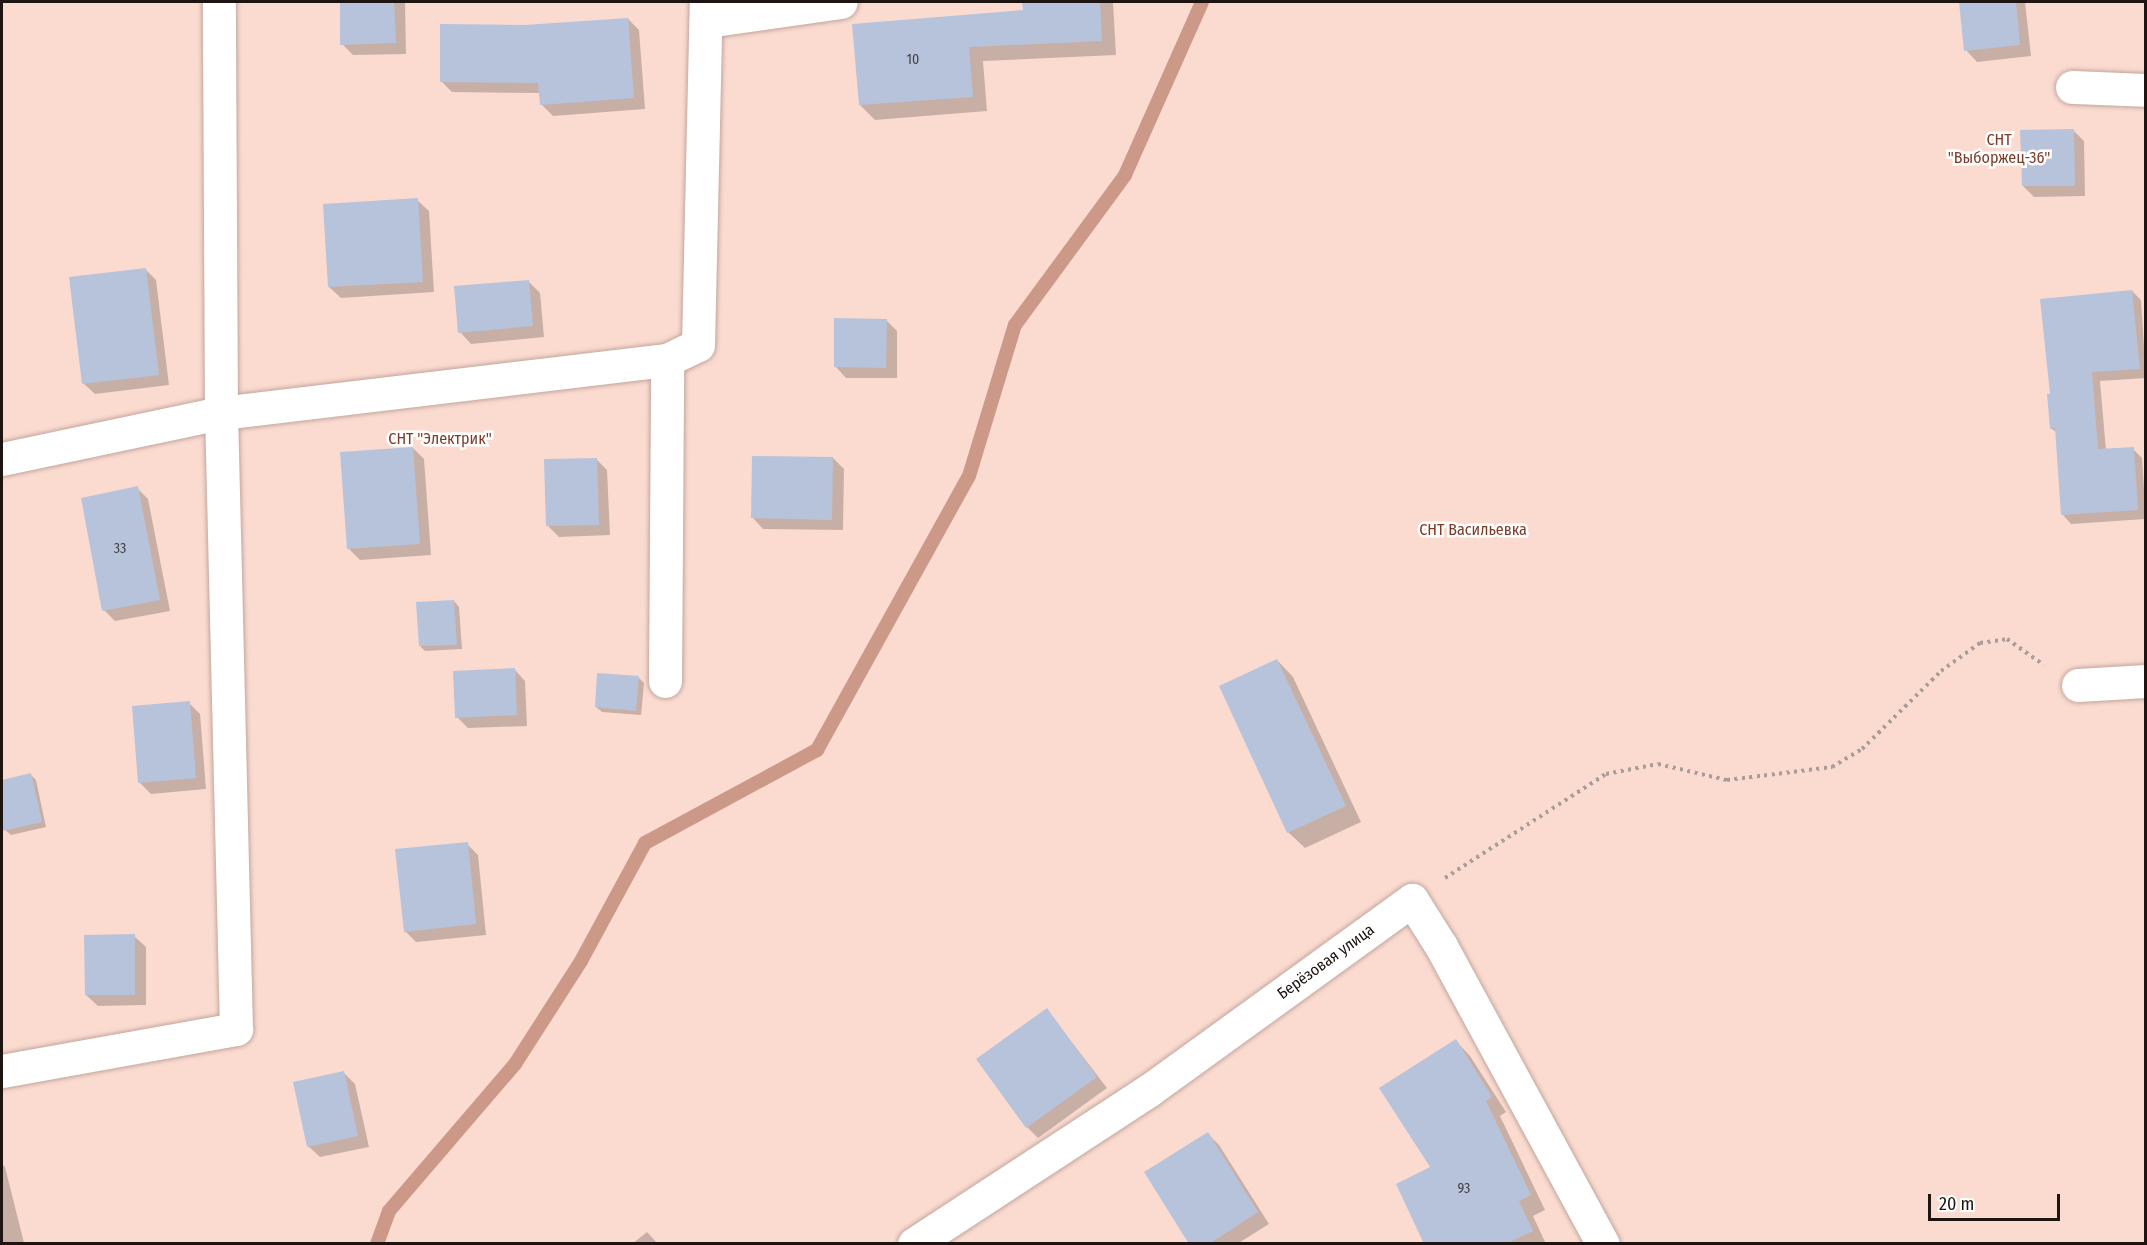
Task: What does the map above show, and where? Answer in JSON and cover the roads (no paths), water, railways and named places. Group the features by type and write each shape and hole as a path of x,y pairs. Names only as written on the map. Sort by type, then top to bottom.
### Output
{"street":[{"path":"2,1071 236,1029 221,413 219,2"},
{"path":"2,459 221,413 667,360 698,345 706,11 841,2"},
{"path":"2072,87 2145,90"},
{"path":"665,681 667,360"},
{"path":"2078,685 2145,681"},
{"name":"Берёзовая улица","path":"914,1244 948,1233 1412,900 1446,956 1603,1244"}],"waterway":[{"path":"377,1244 389,1211 515,1064 581,961 645,843 817,750 969,476 1015,325 1125,175 1202,2"}],"park label":[{"name":"СНТ \"Выборжец-36\"","path":"1999,149"},
{"name":"СНТ \"Электрик\"","path":"440,439"},
{"name":"СНТ Васильевка","path":"1473,530"}]}
